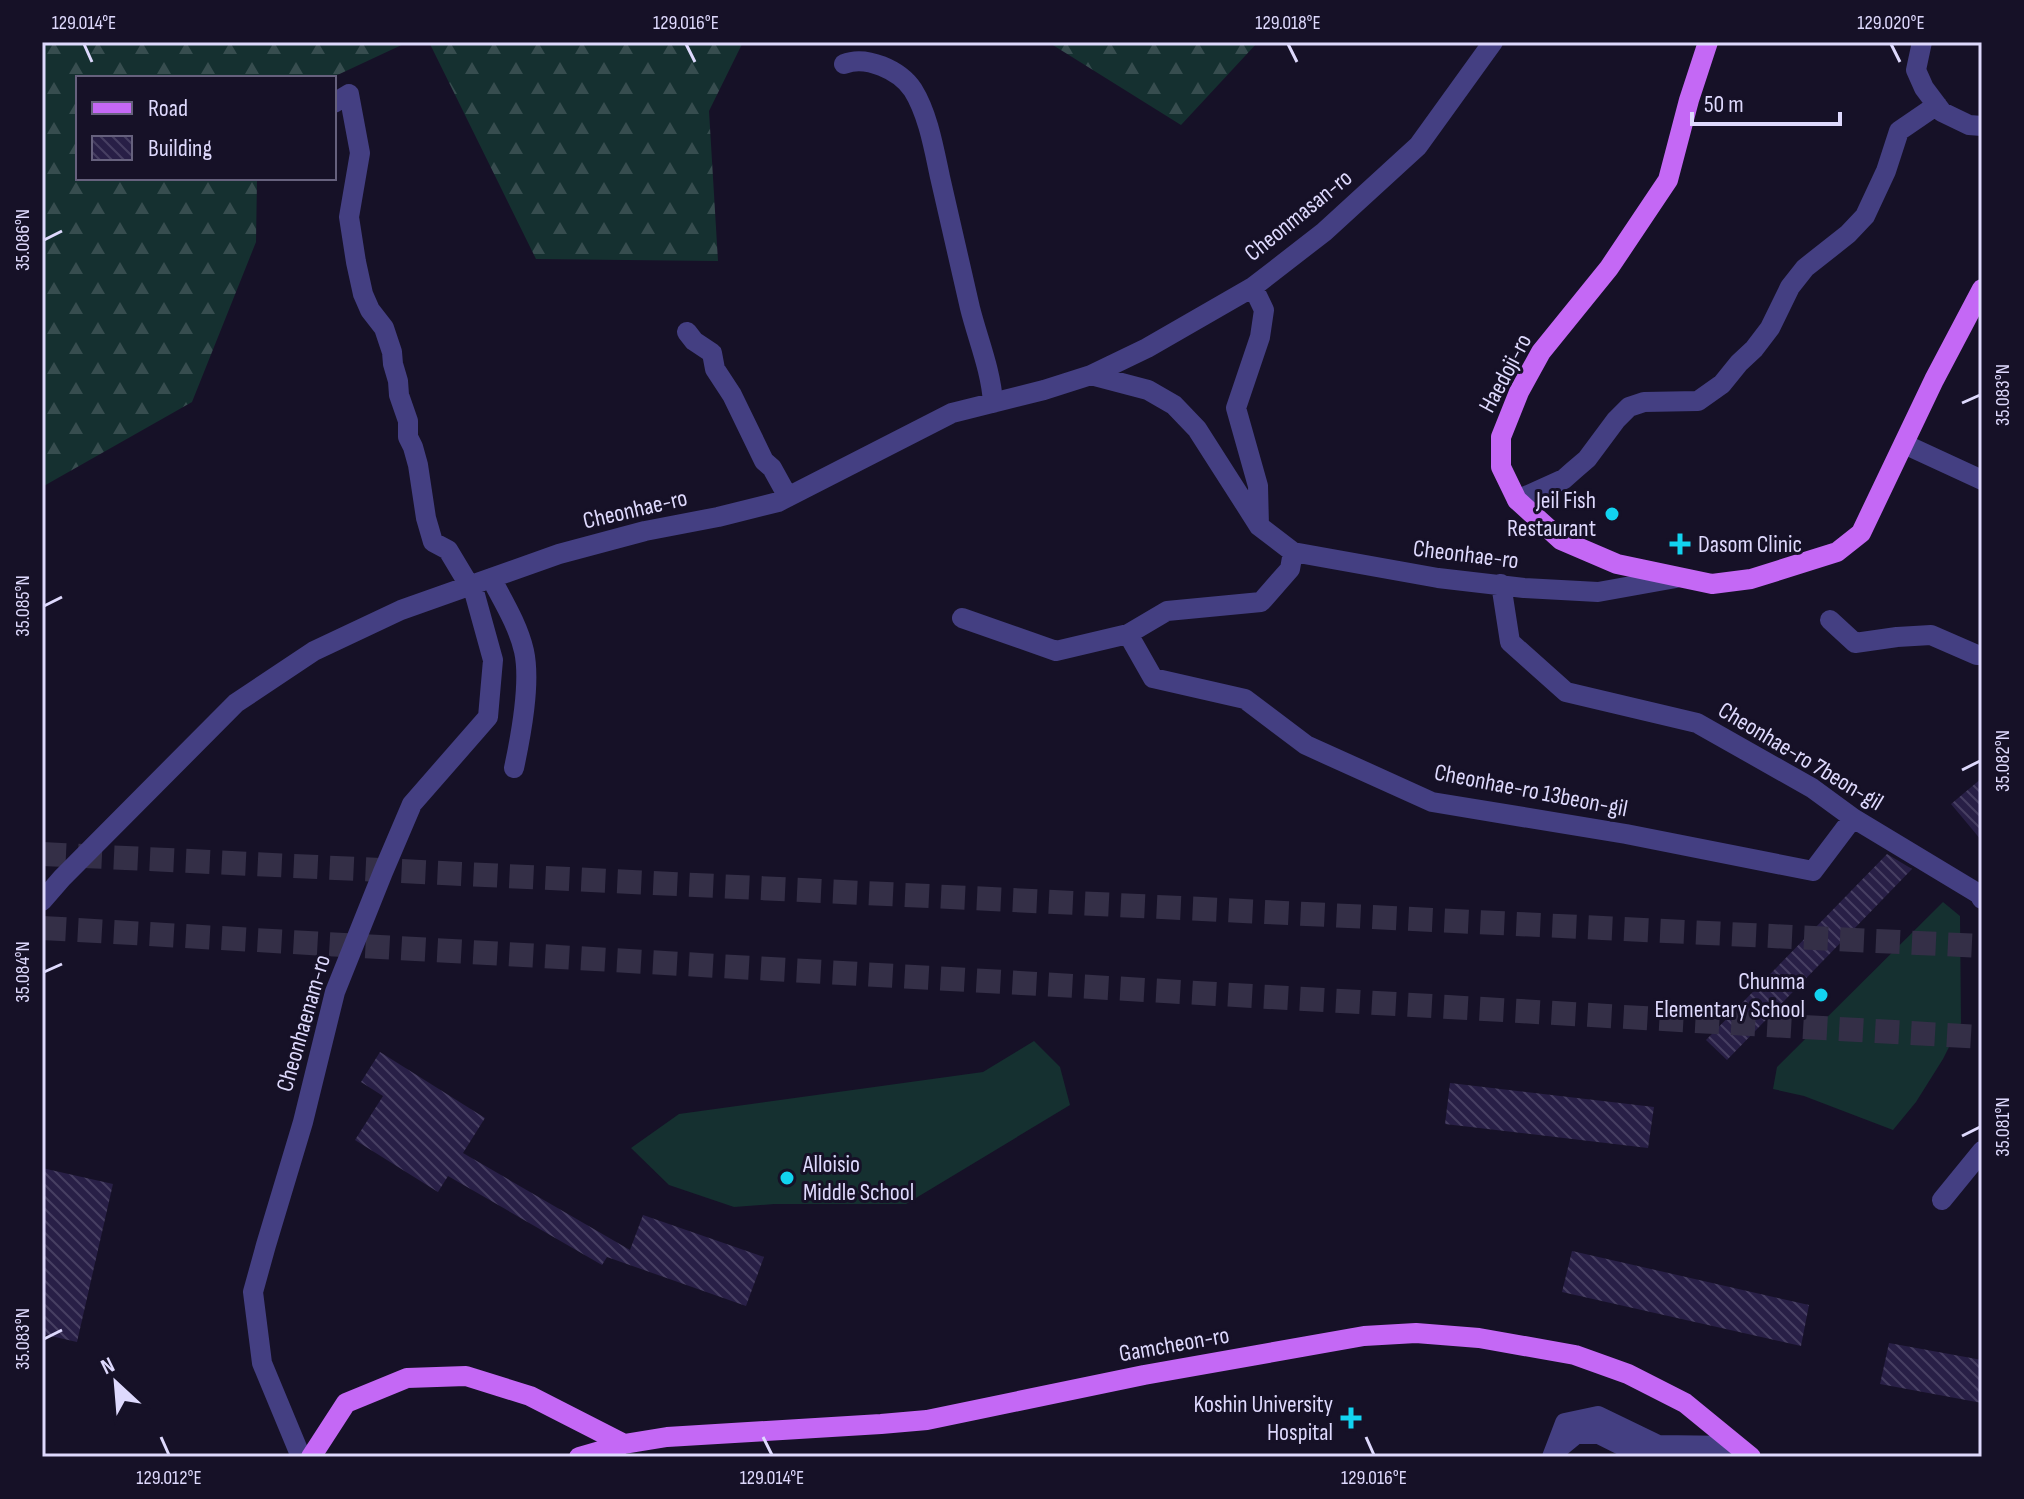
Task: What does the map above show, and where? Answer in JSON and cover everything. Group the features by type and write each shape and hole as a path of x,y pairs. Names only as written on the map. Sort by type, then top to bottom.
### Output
{"main road":[{"name":"Haedoji-ro","path":"1708,42 1668,180 1609,268 1541,352 1519,392 1501,437 1501,467 1517,500 1561,540 1617,564 1712,584 1751,579 1837,552 1861,533 1934,380 1982,289"},
{"name":"Gamcheon-ro","path":"579,1457 624,1444 667,1437 927,1420 1144,1375 1364,1336 1416,1333 1479,1338 1575,1355 1628,1374 1685,1403 1744,1451"},
{"path":"311,1457 346,1403 407,1378 466,1376 530,1396 624,1444"}],"street":[{"name":"Cheonmasan-ro","path":"1091,375 1147,348 1253,287 1324,232 1418,146 1493,42"},
{"path":"1922,42 1916,70 1924,88 1942,112 1969,125 1982,126"},
{"path":"844,64 852,61 873,63 903,77 914,91 933,147 971,312 989,371 993,403"},
{"path":"336,102 349,94 360,153 349,217 363,294 370,310 384,328 392,352 433,542 448,550 520,638 526,662 514,768"},
{"path":"1517,500 1564,479 1587,459 1629,407 1644,402 1698,401 1722,384 1770,328 1790,287 1805,268 1848,234 1865,216 1886,171 1899,131 1937,105"},
{"path":"1253,287 1264,310 1260,337 1236,408 1258,486 1259,526"},
{"path":"687,332 712,353 715,369 732,395 764,461 772,468 788,497"},
{"name":"Cheonhae-ro","path":"42,901 236,703 314,651 401,610 477,582 645,531 763,506 788,497 952,413 1091,375 1148,390 1174,405 1197,429 1259,526 1293,552 1438,578 1524,588 1598,592 1676,578"},
{"path":"1904,444 1982,480"},
{"path":"962,618 1056,651 1128,634 1167,611 1261,602 1290,569 1293,552"},
{"name":"Cheonhaenam-ro","path":"301,1457 262,1363 253,1292 303,1122 335,992 383,872 412,804 488,717 493,660 477,582"},
{"name":"Cheonhae-ro 7beon-gil","path":"1501,584 1510,642 1566,692 1697,723 1812,788 1853,818 1979,894 1982,899"},
{"path":"1830,620 1855,643 1931,635 1982,655"},
{"name":"Cheonhae-ro 13beon-gil","path":"1128,634 1153,678 1245,699 1306,745 1432,802 1626,834 1813,871 1853,818"},
{"path":"1942,1200 1982,1151"},
{"path":"1552,1455 1565,1423 1598,1416 1658,1445 1744,1451"},
{"path":"1552,1455 1576,1434 1599,1434 1645,1457"}],"green space":[{"path":"42,42 408,42 335,76 76,76 76,180 257,180 256,242 192,402 42,487"},
{"path":"429,42 743,42 709,111 718,261 536,259"},
{"path":"1048,42 1258,42 1181,125"},
{"path":"1943,902 1960,916 1961,1023 1916,1102 1893,1130 1804,1096 1773,1089 1777,1067"},
{"path":"1034,1041 1060,1067 1070,1105 906,1204 734,1207 669,1185 631,1148 679,1114 983,1072"}],"building":[{"path":"1982,778 1982,841 1951,804"},
{"path":"1887,854 1912,869 1727,1060 1706,1040"},
{"path":"380,1052 485,1118 463,1153 630,1250 643,1215 764,1257 746,1306 607,1257 602,1265 448,1176 438,1192 355,1140 383,1096 361,1082"},
{"path":"1450,1083 1654,1107 1648,1148 1445,1124"},
{"path":"42,1168 113,1184 77,1342 42,1334"},
{"path":"1572,1251 1809,1305 1801,1346 1562,1292"},
{"path":"1889,1343 1982,1360 1982,1403 1880,1384"}],"tunnel":[{"path":"42,854 1982,946"},
{"path":"42,928 1982,1037"}],"place":[{"name":"Jeil Fish Restaurant","path":"1612,514"},
{"name":"Dasom Clinic","path":"1680,544"},
{"name":"Chunma Elementary School","path":"1821,995"},
{"name":"Alloisio Middle School","path":"787,1178"},
{"name":"Koshin University Hospital","path":"1351,1418"}]}
